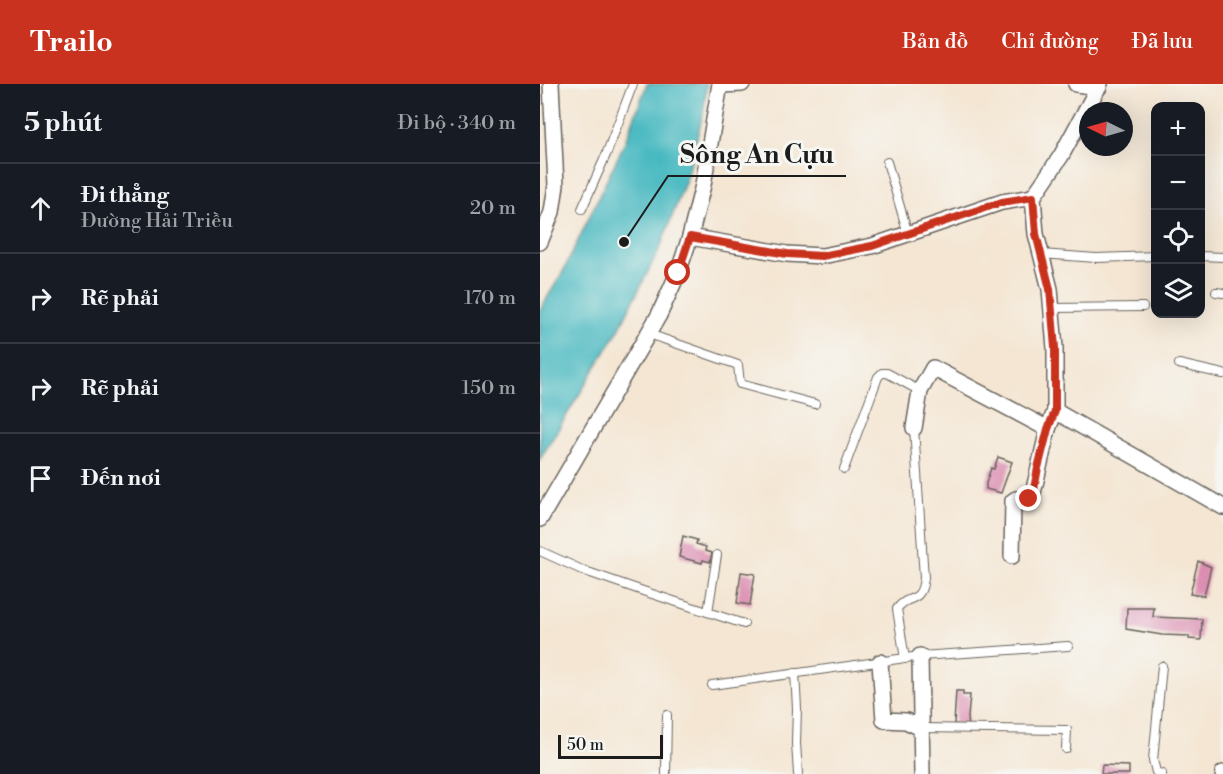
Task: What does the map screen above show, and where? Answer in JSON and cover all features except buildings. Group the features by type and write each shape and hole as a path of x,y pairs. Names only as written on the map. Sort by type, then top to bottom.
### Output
{"street":[{"path":"540,242 552,212 556,185 546,114 550,84"},
{"path":"540,519 659,315 678,273 690,237 703,185 720,85 741,84"},
{"path":"1012,556 1013,501 1027,500 1032,495 1048,429 1055,411 1055,348 1052,308 1050,289 1036,234 1033,197 1061,156 1100,85 1076,84"},
{"path":"690,237 787,254 822,256 872,246 1002,202 1033,197"},
{"path":"915,428 920,391 933,368 1048,429"},
{"path":"1055,411 1223,507"},
{"path":"912,658 921,728 922,774"},
{"path":"880,662 884,720 906,721 921,728"}],"lane":[{"path":"582,209 606,155 633,84"},
{"path":"887,162 908,234"},
{"path":"1041,254 1096,258 1151,256"},
{"path":"1205,256 1223,257"},
{"path":"1052,308 1143,307"},
{"path":"649,334 738,365 740,384 815,404"},
{"path":"1179,364 1223,374"},
{"path":"844,469 878,377 882,373 887,373 920,391"},
{"path":"912,658 897,609 902,602 916,597 923,586 924,578 915,428"},
{"path":"540,551 582,570 744,624"},
{"path":"708,612 717,555"},
{"path":"712,685 912,658 1068,646"},
{"path":"1162,666 1153,760 1156,772 1162,774"},
{"path":"795,673 798,774"},
{"path":"666,774 667,715"},
{"path":"921,728 1067,730 1065,749"}],"water":[{"path":"647,84 707,84 703,114 687,177 660,248 618,331 540,459 540,310 564,270 625,142"}],"place":[{"name":"Sông An Cựu","path":"624,242"}],"route":[{"path":"678,273 690,237 787,254 822,256 872,246 1002,202 1033,197 1036,234 1050,289 1055,348 1055,411 1048,429 1034,489 1029,499"}]}
